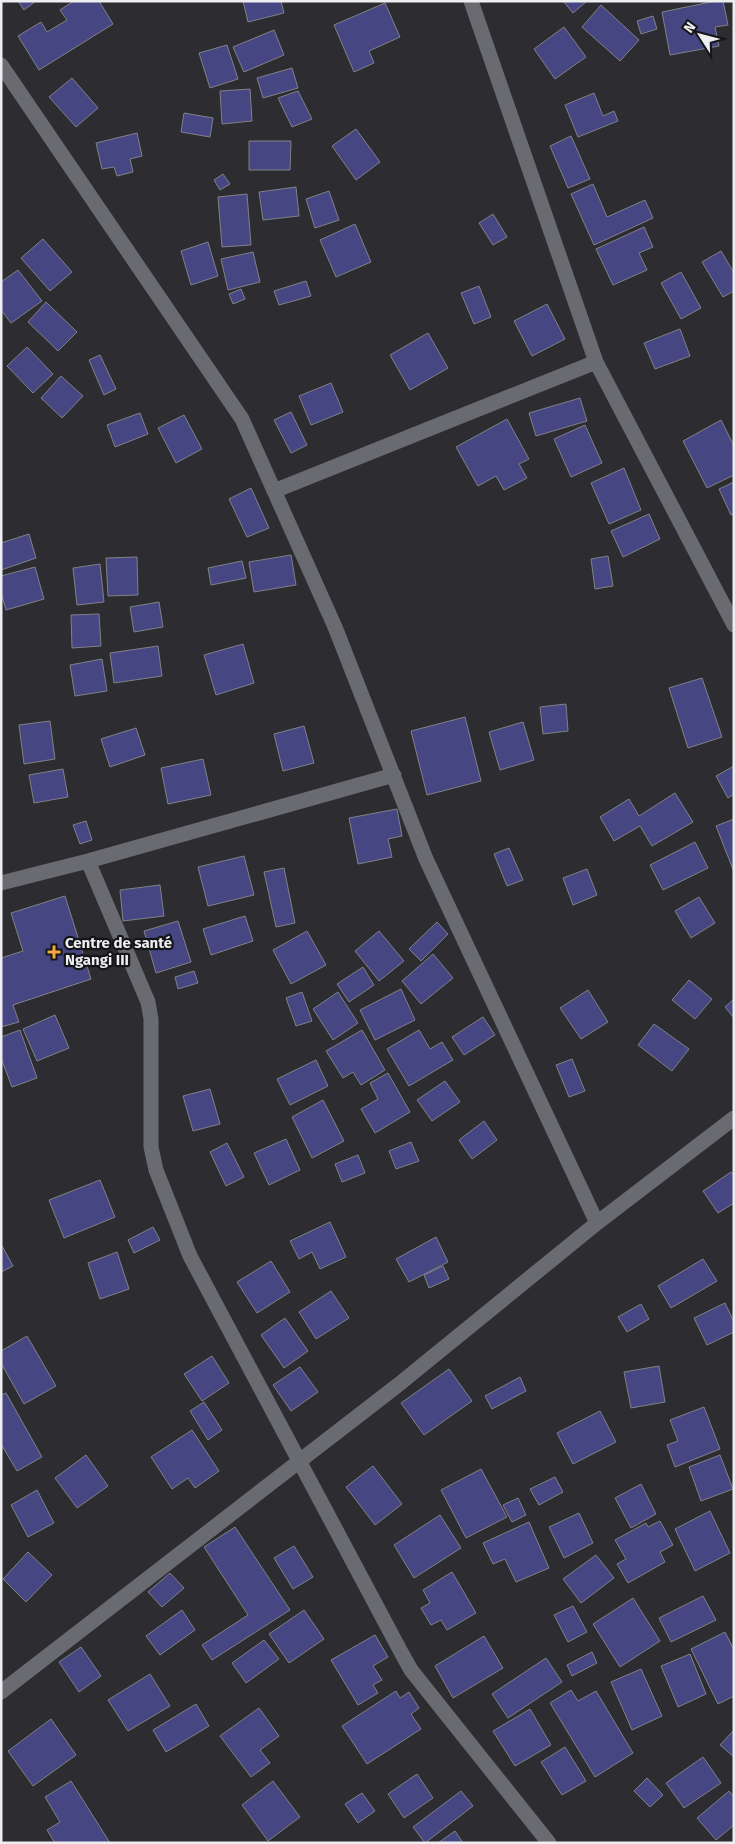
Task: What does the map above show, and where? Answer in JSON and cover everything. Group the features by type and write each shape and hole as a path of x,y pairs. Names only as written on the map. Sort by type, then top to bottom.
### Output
{"street":[{"path":"471,1 596,362 734,625"},
{"path":"1,65 242,419 335,627 426,859 597,1223"},
{"path":"274,491 596,362"},
{"path":"1,883 88,861 394,776"},
{"path":"88,861 148,1002 151,1020 151,1147 156,1170 190,1256 250,1372 300,1461 411,1670 549,1843"},
{"path":"1,1692 398,1385 597,1223 734,1118"}],"building":[{"path":"18,1 36,1 24,10"},
{"path":"74,1 99,1 113,24 39,70 18,36 41,22 47,32 67,20 60,10"},
{"path":"243,1 281,1 284,13 248,22"},
{"path":"563,1 587,1 573,13"},
{"path":"723,1 728,25 715,27 719,46 670,55 662,12"},
{"path":"385,3 400,37 369,51 374,63 354,72 334,25"},
{"path":"601,5 639,40 620,61 582,27"},
{"path":"653,16 657,29 641,34 637,21"},
{"path":"564,27 586,57 555,79 534,49"},
{"path":"274,30 284,55 244,72 233,47"},
{"path":"227,45 238,79 210,88 199,53"},
{"path":"292,68 298,88 263,98 257,78"},
{"path":"72,78 98,108 76,127 49,97"},
{"path":"250,89 252,121 222,124 220,91"},
{"path":"298,91 312,119 292,127 278,98"},
{"path":"594,93 603,116 614,111 618,121 578,137 565,105"},
{"path":"184,113 213,118 210,137 181,132"},
{"path":"356,129 380,162 356,180 332,146"},
{"path":"137,133 142,156 130,159 133,172 117,176 114,167 102,169 96,143"},
{"path":"571,136 590,179 568,188 550,146"},
{"path":"249,141 291,141 290,170 249,170"},
{"path":"223,174 230,184 220,190 214,180"},
{"path":"593,184 607,217 645,200 653,218 594,245 571,194"},
{"path":"296,187 299,216 263,220 259,192"},
{"path":"329,191 339,220 315,228 306,199"},
{"path":"247,194 251,245 222,247 218,197"},
{"path":"493,214 507,237 493,245 479,223"},
{"path":"355,224 371,262 336,277 320,240"},
{"path":"644,227 653,247 639,253 647,270 613,285 596,249"},
{"path":"43,239 72,272 50,291 21,258"},
{"path":"208,242 218,276 191,285 181,251"},
{"path":"721,251 734,273 734,291 723,297 702,262"},
{"path":"253,252 260,282 228,290 221,259"},
{"path":"18,270 42,301 11,323 1,310 1,282"},
{"path":"681,272 701,308 681,319 661,283"},
{"path":"306,281 311,296 279,305 274,291"},
{"path":"479,286 491,317 474,324 461,293"},
{"path":"241,289 245,299 233,304 229,294"},
{"path":"46,302 77,332 58,351 28,322"},
{"path":"547,304 565,339 532,356 514,321"},
{"path":"680,329 690,356 655,369 644,343"},
{"path":"428,333 448,368 410,390 390,355"},
{"path":"27,347 53,374 33,393 7,366"},
{"path":"100,355 116,389 104,395 89,360"},
{"path":"61,376 83,396 62,418 41,398"},
{"path":"331,383 343,412 311,425 299,396"},
{"path":"580,398 587,421 536,436 529,413"},
{"path":"291,412 307,445 291,453 274,420"},
{"path":"140,413 148,434 115,447 107,425"},
{"path":"184,415 202,449 176,463 158,428"},
{"path":"507,419 529,459 519,464 527,478 504,490 496,476 478,486 456,447"},
{"path":"721,420 734,446 734,475 707,488 683,441"},
{"path":"585,425 602,463 571,477 554,439"},
{"path":"624,468 641,510 609,524 591,483"},
{"path":"734,482 734,514 731,515 719,489"},
{"path":"251,488 269,528 247,537 229,499"},
{"path":"649,514 660,539 623,557 611,531"},
{"path":"29,534 36,558 1,570 1,543"},
{"path":"291,555 296,585 254,592 249,562"},
{"path":"608,556 613,586 595,589 591,559"},
{"path":"137,557 138,595 108,596 106,558"},
{"path":"242,561 246,578 211,585 208,568"},
{"path":"100,564 104,602 77,605 73,568"},
{"path":"35,567 44,599 6,610 1,592 1,576"},
{"path":"159,602 163,627 134,632 130,607"},
{"path":"99,614 101,646 72,648 71,615"},
{"path":"243,644 254,683 216,695 204,655"},
{"path":"158,646 162,676 114,683 110,653"},
{"path":"102,659 107,691 75,696 70,665"},
{"path":"702,678 722,737 688,748 669,688"},
{"path":"566,704 568,731 543,734 540,707"},
{"path":"465,717 481,781 427,795 411,731"},
{"path":"50,721 55,759 24,764 19,725"},
{"path":"523,722 534,760 500,770 489,732"},
{"path":"304,726 314,763 283,771 274,734"},
{"path":"136,728 145,755 110,767 101,739"},
{"path":"203,759 211,795 168,804 161,768"},
{"path":"734,766 734,794 728,798 716,776"},
{"path":"63,769 68,797 34,803 29,775"},
{"path":"675,793 693,822 652,846 640,826 614,841 600,817 629,799 639,816"},
{"path":"397,809 402,836 388,839 392,857 358,864 349,818"},
{"path":"734,819 734,872 716,826"},
{"path":"86,821 92,840 80,844 73,825"},
{"path":"695,842 708,868 663,890 650,865"},
{"path":"509,848 523,880 507,886 494,854"},
{"path":"244,856 254,895 208,906 198,867"},
{"path":"284,868 295,923 276,927 264,872"},
{"path":"587,869 597,895 573,905 563,878"},
{"path":"160,885 164,916 123,921 120,890"},
{"path":"65,896 91,979 13,1005 19,1022 1,1027 1,958 23,951 11,913"},
{"path":"699,897 715,923 691,938 675,911"},
{"path":"245,916 253,941 211,955 203,929"},
{"path":"178,921 191,962 156,973 144,931"},
{"path":"437,922 448,934 421,961 409,949"},
{"path":"307,931 326,965 291,984 273,950"},
{"path":"379,931 404,961 379,981 355,951"},
{"path":"433,954 453,978 421,1004 402,981"},
{"path":"363,967 374,985 349,1002 337,984"},
{"path":"194,971 198,983 178,989 175,977"},
{"path":"689,980 712,999 695,1019 672,1000"},
{"path":"401,989 415,1020 375,1040 360,1010"},
{"path":"588,990 608,1022 581,1039 560,1008"},
{"path":"302,992 312,1021 296,1026 286,998"},
{"path":"338,992 358,1023 333,1040 313,1009"},
{"path":"734,999 734,1018 725,1007"},
{"path":"55,1015 69,1048 37,1061 23,1029"},
{"path":"483,1017 495,1035 464,1055 452,1037"},
{"path":"654,1024 689,1049 672,1071 638,1045"},
{"path":"20,1030 37,1078 12,1087 1,1058 1,1037"},
{"path":"362,1030 385,1070 361,1085 353,1072 343,1078 326,1051"},
{"path":"419,1030 430,1049 442,1042 453,1060 409,1086 387,1049"},
{"path":"572,1059 585,1091 569,1097 556,1065"},
{"path":"316,1060 328,1086 290,1105 277,1079"},
{"path":"388,1073 410,1112 375,1133 361,1109 378,1099 370,1083"},
{"path":"445,1081 460,1102 432,1121 417,1100"},
{"path":"210,1089 220,1124 193,1131 183,1096"},
{"path":"323,1100 344,1141 312,1158 292,1117"},
{"path":"484,1121 497,1140 472,1159 459,1140"},
{"path":"286,1139 300,1170 269,1185 254,1153"},
{"path":"411,1142 419,1161 396,1169 389,1151"},
{"path":"227,1143 244,1177 226,1186 210,1152"},
{"path":"358,1155 365,1173 342,1182 335,1164"},
{"path":"731,1172 734,1176 734,1203 718,1213 703,1191"},
{"path":"100,1180 115,1217 64,1238 49,1200"},
{"path":"330,1222 346,1257 320,1269 312,1252 299,1259 290,1241"},
{"path":"153,1227 160,1240 134,1253 128,1240"},
{"path":"436,1237 448,1262 409,1282 396,1259"},
{"path":"1,1244 13,1266 1,1272"},
{"path":"117,1252 129,1289 100,1299 88,1263"},
{"path":"703,1259 717,1281 671,1308 658,1286"},
{"path":"271,1261 290,1292 257,1313 237,1282"},
{"path":"443,1266 449,1279 429,1288 424,1275"},
{"path":"331,1291 349,1318 316,1339 299,1312"},
{"path":"725,1303 734,1322 734,1332 707,1345 694,1318"},
{"path":"641,1304 649,1319 627,1332 618,1317"},
{"path":"285,1318 308,1351 284,1368 261,1335"},
{"path":"27,1336 56,1386 24,1404 1,1363 1,1351"},
{"path":"212,1356 229,1383 202,1401 184,1374"},
{"path":"659,1366 665,1402 631,1408 624,1372"},
{"path":"300,1367 318,1392 291,1411 273,1385"},
{"path":"449,1369 472,1401 424,1435 401,1403"},
{"path":"520,1377 526,1391 492,1409 485,1396"},
{"path":"6,1393 42,1457 17,1471 1,1444 1,1395"},
{"path":"204,1402 222,1430 208,1440 190,1411"},
{"path":"704,1407 720,1449 675,1467 667,1445 678,1441 670,1420"},
{"path":"600,1411 616,1442 573,1464 557,1433"},
{"path":"192,1430 219,1471 195,1488 188,1478 172,1489 151,1457"},
{"path":"86,1455 108,1486 77,1508 55,1478"},
{"path":"720,1455 733,1489 701,1501 689,1467"},
{"path":"373,1466 402,1504 375,1525 346,1487"},
{"path":"481,1469 507,1517 466,1538 441,1490"},
{"path":"555,1477 563,1492 539,1505 530,1489"},
{"path":"641,1484 656,1514 631,1528 615,1498"},
{"path":"37,1490 54,1523 28,1537 11,1505"},
{"path":"518,1498 526,1515 512,1522 503,1505"},
{"path":"710,1511 730,1553 695,1571 675,1529"},
{"path":"579,1513 593,1543 564,1558 549,1527"},
{"path":"440,1515 461,1548 414,1578 394,1545"},
{"path":"660,1521 673,1545 660,1552 665,1562 628,1583 617,1564 626,1559 615,1540 646,1523 648,1527"},
{"path":"529,1522 549,1568 516,1582 505,1559 493,1564 483,1543"},
{"path":"235,1527 290,1610 212,1660 202,1645 248,1615 204,1547"},
{"path":"294,1546 313,1577 293,1589 274,1558"},
{"path":"28,1552 52,1575 26,1602 3,1579"},
{"path":"596,1555 614,1578 581,1603 563,1579"},
{"path":"452,1572 476,1613 447,1630 441,1620 431,1625 421,1608 430,1603 423,1590"},
{"path":"170,1573 184,1588 162,1607 148,1592"},
{"path":"703,1596 716,1620 671,1642 659,1618"},
{"path":"633,1598 660,1641 620,1667 593,1624"},
{"path":"573,1606 587,1632 568,1642 554,1615"},
{"path":"182,1610 195,1630 160,1655 146,1636"},
{"path":"304,1610 324,1639 289,1663 269,1634"},
{"path":"725,1632 734,1650 734,1696 718,1704 691,1649"},
{"path":"375,1635 388,1657 373,1666 382,1680 373,1685 378,1693 358,1705 331,1660"},
{"path":"484,1636 503,1668 453,1698 435,1666"},
{"path":"264,1640 279,1659 246,1683 232,1663"},
{"path":"81,1647 101,1676 79,1692 59,1662"},
{"path":"592,1652 597,1663 572,1676 567,1665"},
{"path":"690,1654 706,1694 678,1707 661,1666"},
{"path":"546,1658 562,1682 508,1718 492,1694"},
{"path":"641,1669 662,1716 632,1730 611,1682"},
{"path":"150,1674 170,1706 128,1731 108,1700"},
{"path":"571,1690 578,1701 596,1691 633,1753 595,1777 550,1703"},
{"path":"396,1691 400,1698 409,1692 419,1708 411,1714 421,1729 367,1764 342,1726"},
{"path":"196,1704 209,1726 166,1752 153,1730"},
{"path":"259,1708 279,1736 260,1750 270,1763 251,1777 220,1736"},
{"path":"530,1709 551,1745 515,1766 493,1731"},
{"path":"51,1719 76,1755 33,1786 8,1751"},
{"path":"734,1730 734,1757 720,1745"},
{"path":"565,1747 586,1781 562,1795 541,1762"},
{"path":"703,1757 721,1783 684,1808 666,1783"},
{"path":"417,1774 433,1798 404,1818 388,1794"},
{"path":"647,1778 663,1795 650,1807 634,1791"},
{"path":"71,1781 110,1843 55,1843 47,1830 60,1822 45,1797"},
{"path":"273,1781 300,1817 268,1841 242,1805"},
{"path":"461,1791 473,1806 425,1843 413,1827"},
{"path":"729,1791 734,1797 734,1825 716,1840 697,1818"},
{"path":"362,1793 375,1811 358,1823 345,1804"},
{"path":"455,1831 463,1843 438,1843"}],"place":[{"name":"Centre de santé Ngangi III","path":"54,952"}]}
